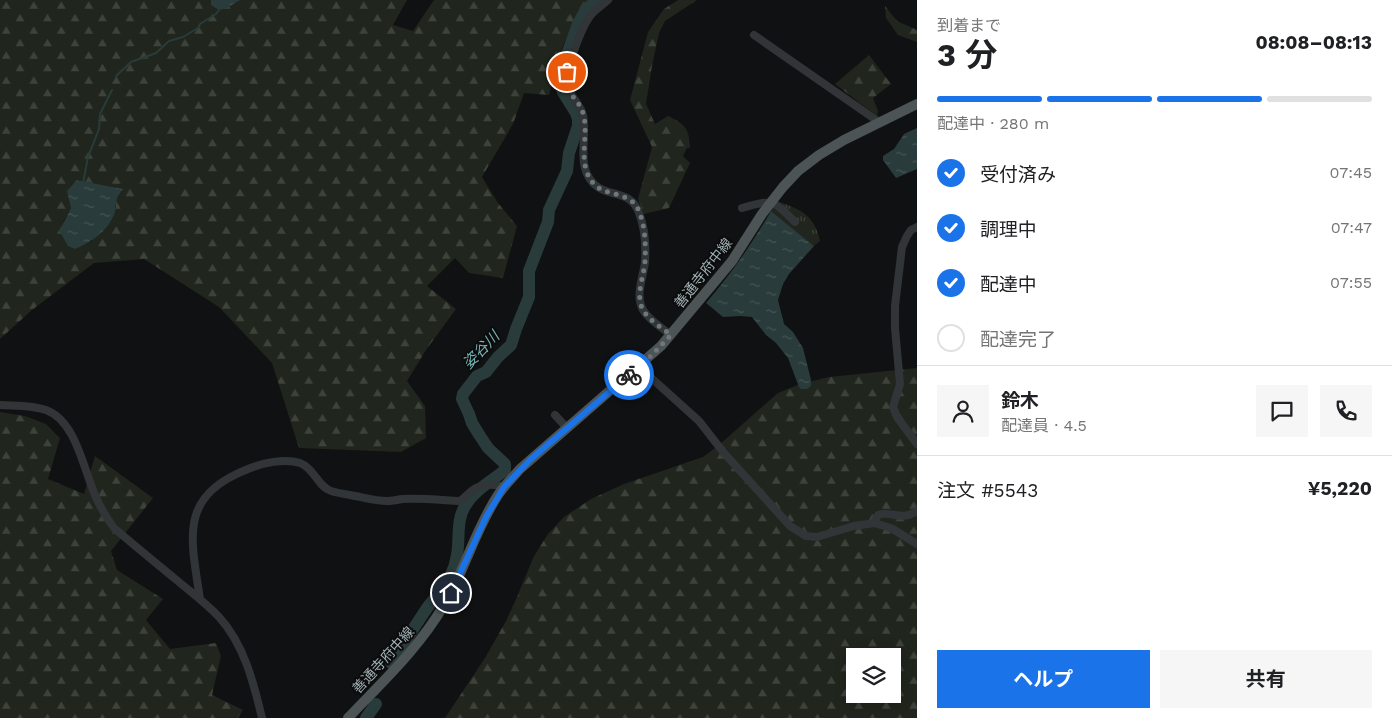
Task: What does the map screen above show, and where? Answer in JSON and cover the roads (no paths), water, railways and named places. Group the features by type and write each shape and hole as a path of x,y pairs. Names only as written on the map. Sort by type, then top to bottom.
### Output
{"main road":[{"name":"善通寺府中線","path":"348,718 411,650 438,615 457,581 486,517 504,487 520,469 661,346 732,261 770,202 790,178 837,144 917,104"}],"street":[{"path":"608,0 591,14 584,26 567,72 567,86 569,93 583,114 583,153 588,176 594,185 630,199 637,207 645,242 645,262 639,296 641,304 646,314 671,335"},
{"path":"754,35 879,122"},
{"path":"742,208 770,202 781,208 795,222"},
{"path":"917,227 907,236 902,247 896,306 900,384 893,407 917,444"},
{"path":"638,366 699,421 724,453 796,530 806,536 817,537 854,526 874,523 891,528 917,544"},
{"path":"0,405 37,407 58,417 66,425 74,440 94,494 104,514 114,528 200,598 219,617 238,644 262,718"},
{"path":"555,415 567,428"},
{"path":"200,598 193,547 194,520 199,508 206,494 217,484 256,465 295,462 306,466 329,491 388,502 401,499 460,501 477,487 494,484 504,487"},
{"path":"874,523 878,515 905,516 917,512"}],"water":[{"path":"211,0 240,0 227,8 219,10 211,5"},
{"path":"917,128 917,169 896,178 883,160 883,156 894,149 904,134"},
{"path":"77,180 123,189 117,199 114,215 103,231 93,240 75,249 68,246 59,230 71,208 67,191"},
{"path":"771,211 814,246 789,274 783,284 778,300 784,324 793,332 803,348 811,380 811,386 807,389 799,387 788,358 752,317 723,317 706,303 741,258"}],"waterway":[{"name":"姿谷川","path":"391,663 450,577 457,558 459,524 465,506 478,490 505,470 505,464 488,448 472,423 462,399 463,394 477,376 486,372 511,345 529,297 529,271 548,222 549,210 567,171 569,153 578,126 576,113 563,92 560,83 560,73 578,24 586,9 598,0"},
{"path":"116,76 131,62 156,53 169,41 183,37 198,28 200,24 219,10"},
{"path":"83,183 88,157 99,129 100,114 112,90"},
{"name":"姿谷川","path":"366,718 376,704"}]}
